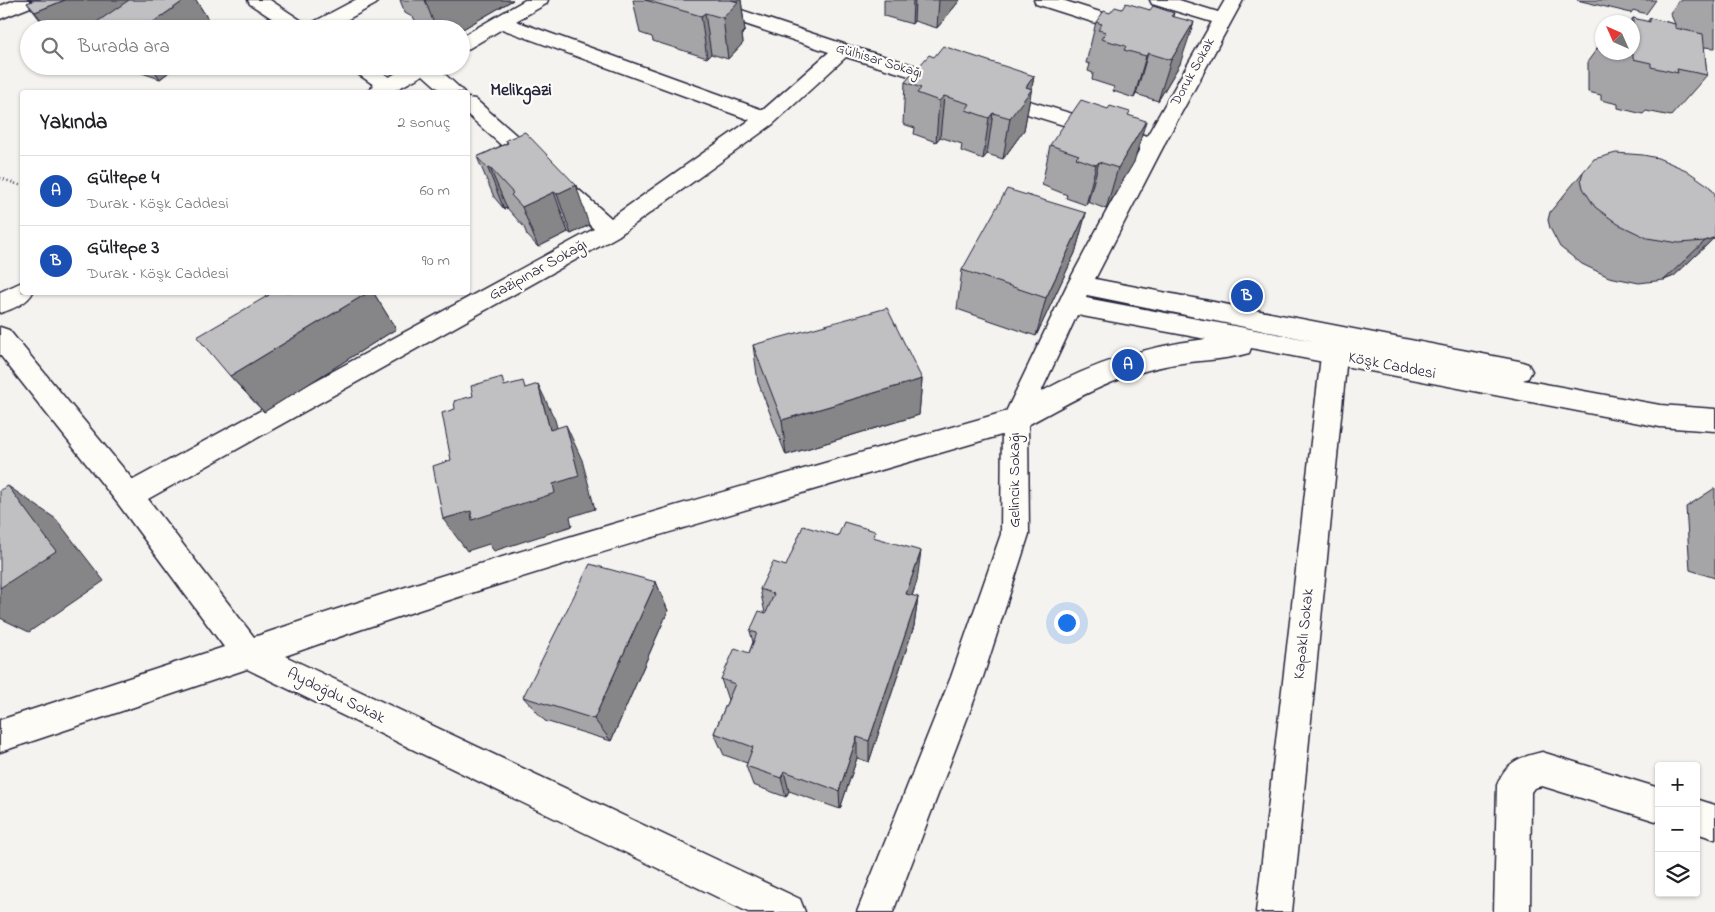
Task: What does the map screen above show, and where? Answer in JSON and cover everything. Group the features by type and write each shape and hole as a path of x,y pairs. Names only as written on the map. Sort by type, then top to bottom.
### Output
{"street":[{"path":"0,13 31,0"},
{"path":"256,0 287,20"},
{"path":"332,20 369,0"},
{"path":"470,40 539,0"},
{"name":"Gülhisar Sokağı","path":"692,0 843,50 1153,145"},
{"path":"1043,0 1151,34"},
{"path":"1159,0 1223,19"},
{"name":"Doruk Sokak","path":"1153,145 1196,48 1223,19 1234,0"},
{"path":"500,22 766,119"},
{"name":"Gazipınar Sokağı","path":"129,496 610,230 766,119 843,50"},
{"path":"369,75 384,89 408,75"},
{"path":"434,75 452,90"},
{"path":"470,106 610,230"},
{"name":"Gelincik Sokağı","path":"875,912 967,677 1015,534 1015,420 1074,295 1153,145"},
{"path":"0,304 20,292"},
{"name":"Köşk Caddesi","path":"1074,295 1334,356 1640,412 1715,420"},
{"name":"Köşk Caddesi","path":"1074,295 1657,398 1715,402"},
{"name":"Aydoğdu Sokak","path":"0,338 129,496 248,654 787,912"},
{"path":"0,736 248,654 379,608 547,556 1015,420 1095,377 1128,364 1203,349 1288,346"},
{"name":"Kapaklı Sokak","path":"1274,912 1334,356"},
{"path":"1512,912 1514,785 1525,772 1542,769 1655,804"},
{"path":"1700,817 1715,822"}],"path":[{"path":"0,178 20,185"}],"building":[{"path":"30,0 65,0 35,12 27,3 32,1"},
{"path":"129,0 185,0 156,20 100,20"},
{"path":"645,0 731,0 738,2 723,18 705,13 701,16"},
{"path":"1126,3 1150,10 1153,6 1174,13 1171,16 1194,22 1171,60 1148,53 1146,56 1124,50 1126,46 1101,39 1106,32 1098,30 1102,24 1096,22 1104,11 1110,13 1115,7 1122,9"},
{"path":"1650,18 1675,24 1675,28 1703,34 1707,75 1677,69 1678,73 1651,67 1651,63 1638,60 1640,60 1640,20 1650,22"},
{"path":"943,46 1034,76 1026,87 1032,89 1010,118 993,113 989,118 966,110 970,104 944,96 939,101 917,93 921,88 905,82 929,55 934,57"},
{"path":"1081,100 1108,109 1110,106 1130,112 1128,115 1146,121 1118,168 1099,162 1096,165 1076,158 1079,155 1050,145"},
{"path":"525,132 576,185 557,194 554,192 522,207 511,195 513,193 477,157 508,143 506,140"},
{"path":"1616,153 1658,158 1686,170 1709,186 1715,194 1715,237 1705,241 1679,243 1647,238 1618,224 1595,207 1583,188 1581,179 1583,172 1594,159"},
{"path":"1007,189 1086,213 1046,298 962,270"},
{"path":"269,295 364,295 230,376 197,337"},
{"path":"887,308 922,379 782,420 753,345"},
{"path":"502,377 504,386 523,381 525,388 538,384 550,430 566,425 579,476 553,484 555,493 472,520 471,511 443,519 433,466 451,460 442,413 455,409 454,401 473,396 471,386"},
{"path":"8,486 56,551 0,588 0,490"},
{"path":"844,522 875,531 873,537 921,551 906,594 918,597 869,741 857,737 839,791 784,771 781,778 746,766 753,747 714,733 735,684 721,679 735,648 749,653 757,633 750,631 759,611 766,613 774,594 760,589 773,562 786,566 803,526 838,536"},
{"path":"590,564 656,582 594,719 523,697"}],"place":[{"name":"Gültepe 3","path":"1247,296"},
{"name":"Gültepe 4","path":"1128,365"}],"district":[{"name":"Melikgazi","path":"521,91"}]}
